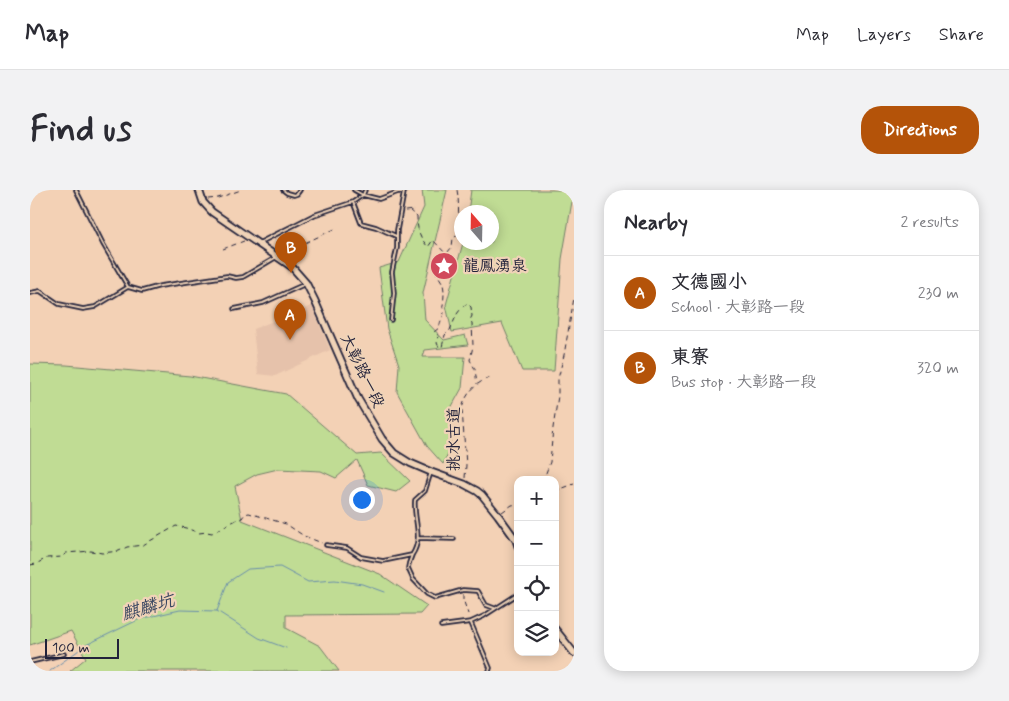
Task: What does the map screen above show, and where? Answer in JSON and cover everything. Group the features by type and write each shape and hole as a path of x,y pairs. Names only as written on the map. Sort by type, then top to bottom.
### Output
{"main road":[{"name":"大彰路一段","path":"199,190 203,200 212,212 277,256 306,283 358,399 382,439 394,453 431,472 464,484 477,491 514,537"},
{"path":"559,634 574,653"}],"lane":[{"path":"76,190 103,244 128,287 142,291 160,286 227,276 243,277 277,256"},
{"path":"283,190 294,195 300,190"},
{"path":"354,190 363,195 379,199 398,192 404,192 392,272 394,293 391,320"},
{"path":"258,244 314,215 353,202 363,195 365,190"},
{"path":"353,202 361,223 397,236"},
{"path":"234,309 263,303 306,283"},
{"path":"30,293 40,291 59,304 83,309 95,307 128,287"},
{"path":"431,472 425,491 415,500 417,548 408,568 413,579 427,594 435,598 463,590 478,591 486,605 494,608"},
{"path":"418,538 454,539"},
{"path":"326,545 347,548 361,557 383,561 412,556"},
{"path":"441,626 471,622 484,616 514,596"},
{"path":"471,622 490,668 489,671"},
{"path":"30,662 64,654"}],"path":[{"path":"203,200 218,198 241,190"},
{"path":"457,190 460,234 453,238 452,247 446,262 436,271 444,291 444,302 442,305 444,314 440,327 434,332 438,336 437,343 439,347 442,347 445,335 450,330 457,314 463,306 468,304 471,307 472,316 470,320 472,323 473,346 470,360 475,370 477,384 492,377"},
{"path":"409,210 417,218 417,229 421,240 428,247 433,240 447,256 453,258"},
{"path":"401,211 414,210"},
{"path":"277,256 335,229"},
{"path":"223,248 250,238"},
{"path":"543,476 550,462 558,396 558,379 574,298"},
{"name":"挑水古道","path":"464,484 466,465 462,409 464,401 477,384"},
{"path":"559,490 574,484"},
{"path":"498,515 514,505"},
{"path":"30,565 47,558 62,556 66,553 91,551 102,553 143,545 176,526 199,533 207,532 212,534 249,513 286,524 304,536 326,545"},
{"path":"463,590 463,599 468,614"}],"shaded area":[{"path":"312,306 330,350 275,376 258,374 253,329"}],"green space":[{"path":"422,190 447,190 423,293 425,320 444,340 465,335 468,345 425,350 423,357 465,357 462,388 451,408 450,451 443,464 427,446 397,392 399,365 387,329 379,268 399,262 424,207"},
{"path":"471,190 574,190 562,259 554,371 522,371 502,323 452,332 446,305 461,250 499,250 499,205 469,205"},
{"path":"30,364 66,365 190,376 286,394 357,455 381,453 410,481 396,492 368,485 357,460 336,478 321,471 278,469 257,474 235,486 242,520 380,574 427,606 420,614 286,615 286,628 320,646 339,671 70,671 86,658 71,631 30,645"}],"waterway":[{"name":"麒麟坑","path":"50,671 86,645 140,619 180,610 217,611 228,582 248,569 280,567 308,582 335,580 362,584 384,592"},
{"path":"217,611 259,638 286,648"}],"place":[{"name":"龍鳳湧泉","path":"444,266"},
{"name":"東寮","path":"291,273"},
{"name":"文德國小","path":"290,340"}]}
